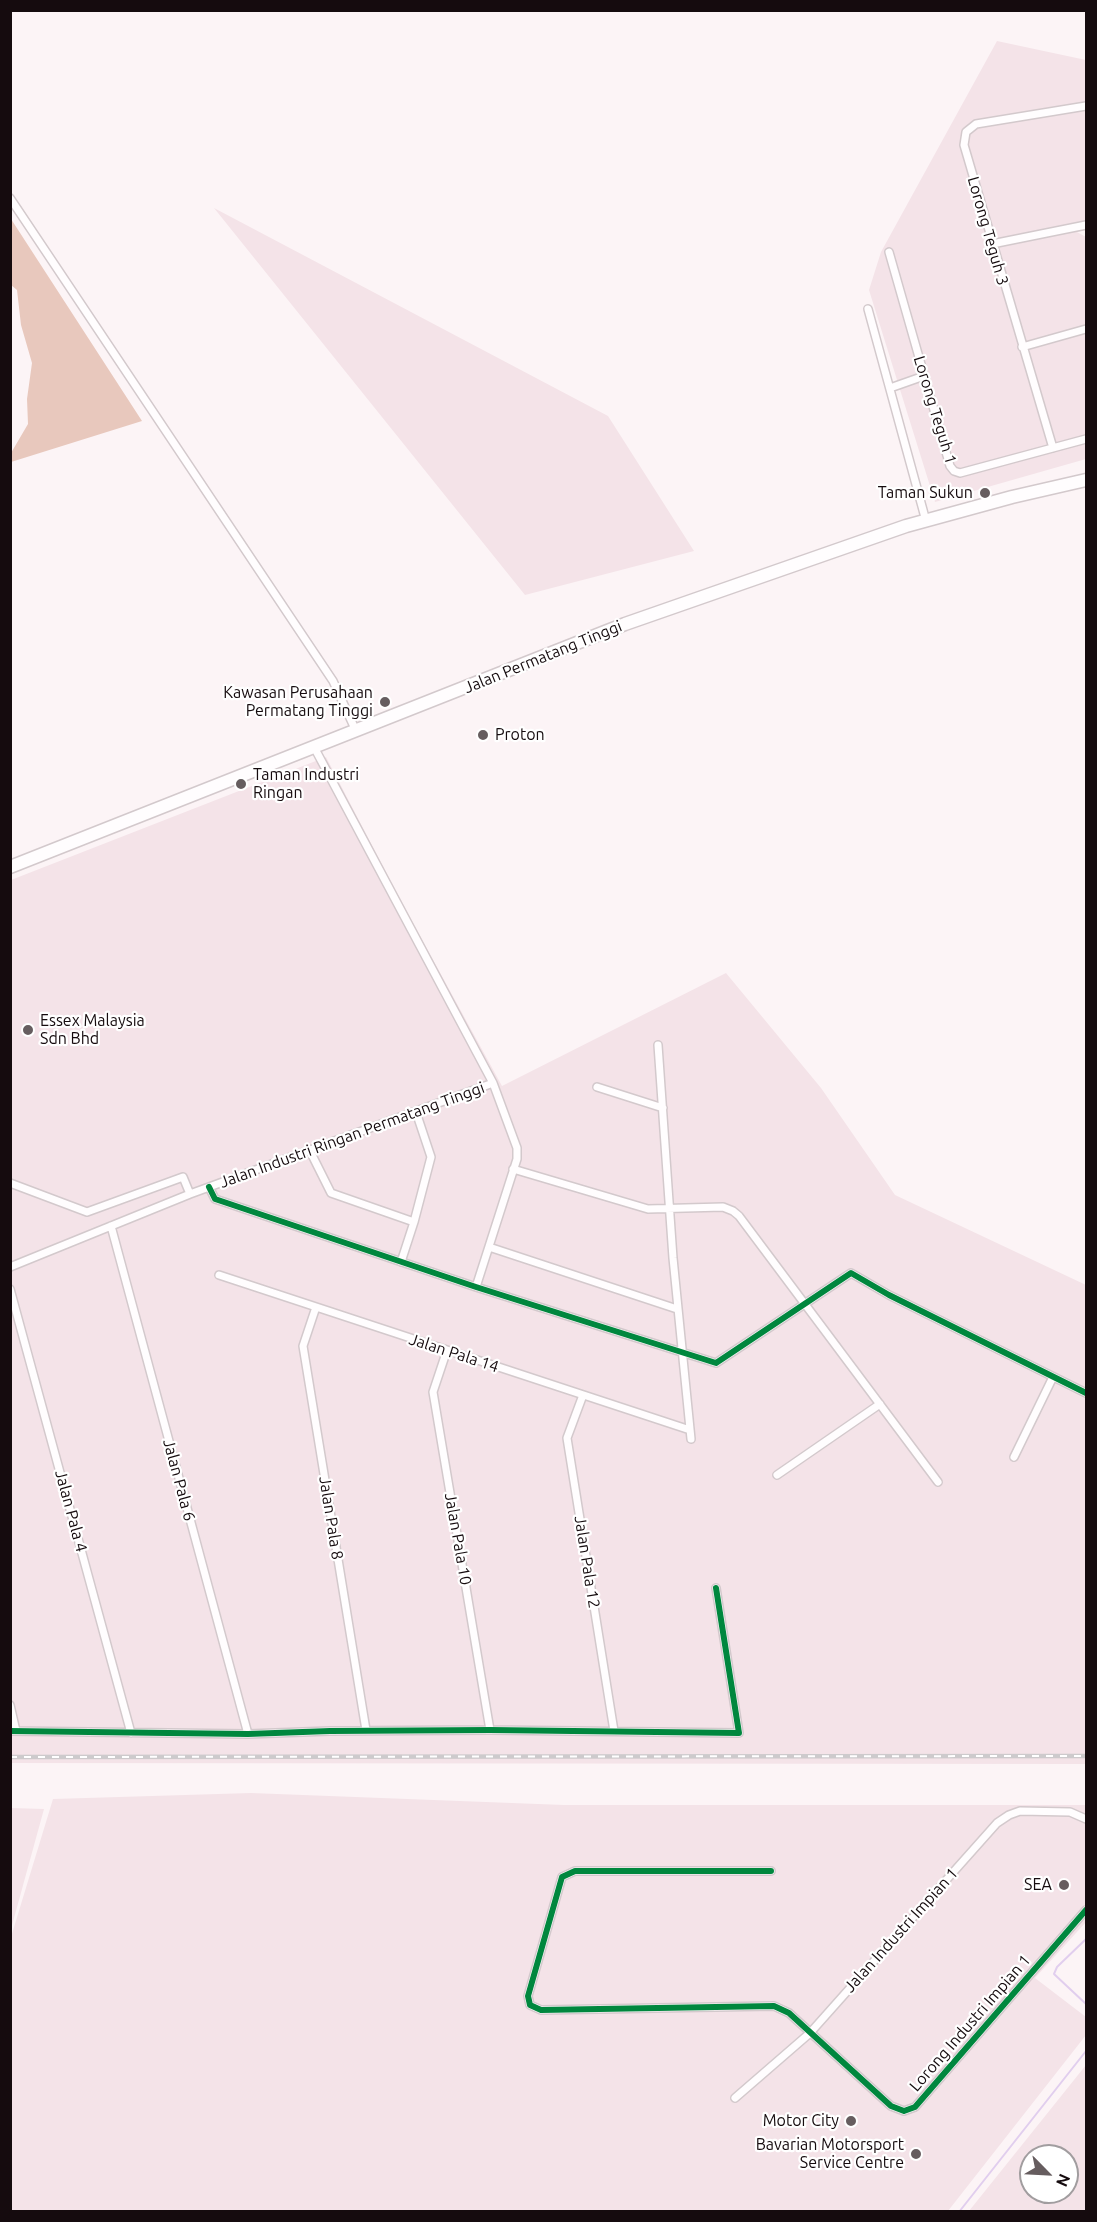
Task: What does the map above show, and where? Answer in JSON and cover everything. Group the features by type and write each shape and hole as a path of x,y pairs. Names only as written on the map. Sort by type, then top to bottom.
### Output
{"highway":[{"name":"Jalan Permatang Tinggi","path":"10,867 625,624 926,520 1086,480"}],"street":[{"name":"Lorong Teguh 3","path":"1053,448 964,145 966,132 976,124 1086,106"},
{"path":"10,198 333,681 356,731"},
{"path":"992,244 1086,225"},
{"name":"Lorong Teguh 1","path":"889,252 950,466 954,471 960,473 1086,439"},
{"path":"868,309 926,520"},
{"path":"1022,347 1086,329"},
{"path":"890,388 924,376"},
{"path":"314,747 493,1083 518,1153 476,1287"},
{"path":"658,1045 677,1309 691,1439"},
{"name":"Jalan Industri Ringan Permatang Tinggi","path":"10,1267 190,1194 493,1083"},
{"path":"597,1087 663,1108"},
{"path":"401,1262 431,1157 416,1112"},
{"path":"310,1151 331,1193 414,1222"},
{"path":"513,1169 648,1209 723,1207 740,1216 938,1482"},
{"path":"10,1183 87,1212 183,1178 190,1194"},
{"path":"208,1188 221,1202 476,1287 717,1363 851,1273 889,1295 1086,1393"},
{"name":"Jalan Pala 6","path":"111,1226 248,1734"},
{"path":"489,1247 677,1309"},
{"name":"Jalan Pala 14","path":"219,1275 690,1430"},
{"name":"Jalan Pala 4","path":"10,1289 131,1733"},
{"name":"Jalan Pala 8","path":"316,1307 303,1346 366,1731"},
{"name":"Jalan Pala 10","path":"447,1350 433,1392 490,1730"},
{"path":"1014,1457 1053,1377"},
{"name":"Jalan Pala 12","path":"583,1395 567,1438 614,1731"},
{"path":"777,1476 880,1404"},
{"path":"10,1705 14,1731 248,1734 490,1730 739,1733 716,1588"},
{"name":"Jalan Industri Impian 1","path":"735,2098 810,2033 997,1823 1020,1811 1070,1812 1086,1819"},
{"path":"771,1871 575,1871 562,1877 528,1996 530,2005 541,2010 774,2006 789,2013 810,2033"},
{"name":"Lorong Industri Impian 1","path":"810,2033 891,2106 904,2111 915,2108 1086,1910"}],"shaded area":[{"path":"997,41 1086,60 1086,230 1077,232 1086,237 1086,459 935,502 869,290 881,252"},
{"path":"214,208 608,416 694,551 525,595"},
{"path":"11,219 142,421 11,462 11,453 28,424 27,399 32,363 21,325 17,290 11,285"},
{"path":"326,757 403,905 502,1086 726,973 821,1088 895,1195 1086,1285 1086,1764 11,1763 11,880"},
{"path":"251,1793 564,1805 1086,1805 1086,1922 1035,1978 1086,2017 1086,2035 948,2211 27,2212 11,2210 11,1937 53,1799"},
{"path":"10,1808 44,1809 11,1929"},
{"path":"1086,2065 1086,2211 969,2211 1019,2149 1019,2204 1079,2204 1079,2144 1023,2144"}],"waterway":[{"path":"1086,1939 1057,1967 1054,1974 1086,2004"},
{"path":"959,2212 1086,2051"}],"railway":[{"path":"10,1757 1086,1756"}],"cycle path":[{"path":"209,1187 215,1199 476,1287 716,1363 851,1273 889,1295 1086,1393"},
{"path":"10,1731 248,1734 490,1730 739,1733 716,1588"},
{"path":"771,1871 575,1871 562,1877 528,1996 530,2005 541,2010 774,2006 789,2013 891,2106 904,2111 915,2107 1086,1910"}],"place":[{"name":"Taman Sukun","path":"985,493"},
{"name":"Kawasan Perusahaan Permatang Tinggi","path":"385,702"},
{"name":"Proton","path":"483,735"},
{"name":"Taman Industri Ringan","path":"241,784"},
{"name":"Essex Malaysia Sdn Bhd","path":"28,1030"},
{"name":"SEA","path":"1064,1885"},
{"name":"Motor City","path":"851,2121"},
{"name":"Bavarian Motorsport Service Centre","path":"916,2154"}]}
